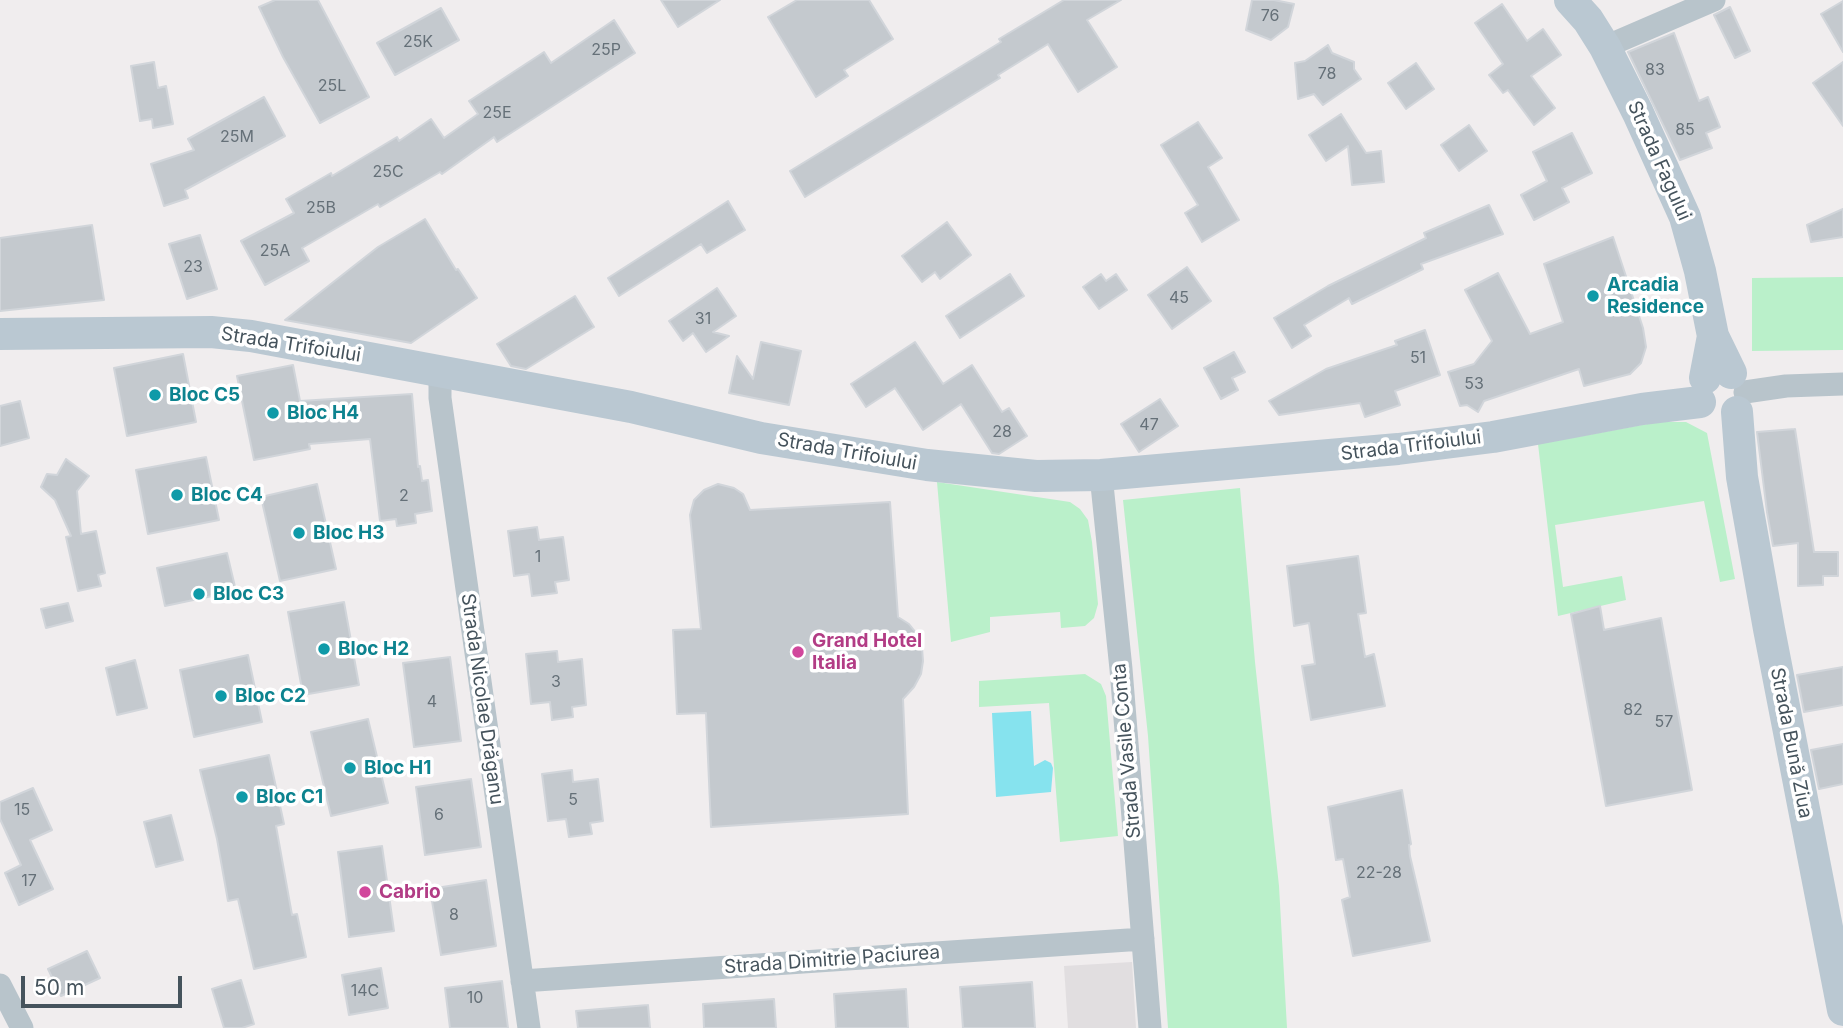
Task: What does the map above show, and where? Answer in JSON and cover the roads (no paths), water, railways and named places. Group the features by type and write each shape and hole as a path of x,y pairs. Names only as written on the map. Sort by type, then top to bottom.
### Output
{"street":[{"name":"Strada Fagului","path":"1570,0 1588,20 1605,47 1685,218 1700,271 1722,396"},
{"path":"1605,47 1714,0"},
{"name":"Strada Trifoiului","path":"0,334 232,333 641,410 761,438 927,466 1015,475 1101,475 1398,449 1493,437 1722,396"},
{"name":"Strada Nicolae Drăganu","path":"440,371 440,398 529,1028"},
{"path":"1722,396 1786,386 1843,384"},
{"name":"Strada Bună Ziua","path":"1722,396 1742,477 1843,1010"},
{"name":"Strada Vasile Conta","path":"1101,475 1121,669 1150,1028"},
{"name":"Strada Dimitrie Paciurea","path":"522,981 1143,939"},
{"path":"0,985 22,1028"}],"water":[{"path":"1031,711 1034,766 1045,760 1051,763 1051,792 996,797 992,713"}],"place":[{"name":"Arcadia Residence","path":"1593,296"},
{"name":"Bloc C5","path":"155,395"},
{"name":"Bloc H4","path":"273,413"},
{"name":"Bloc C4","path":"177,495"},
{"name":"Bloc H3","path":"299,533"},
{"name":"Bloc C3","path":"199,594"},
{"name":"Bloc H2","path":"324,649"},
{"name":"Grand Hotel Italia","path":"798,652"},
{"name":"Bloc C2","path":"221,696"},
{"name":"Bloc H1","path":"350,768"},
{"name":"Bloc C1","path":"242,797"},
{"name":"Cabrio","path":"365,892"}]}
